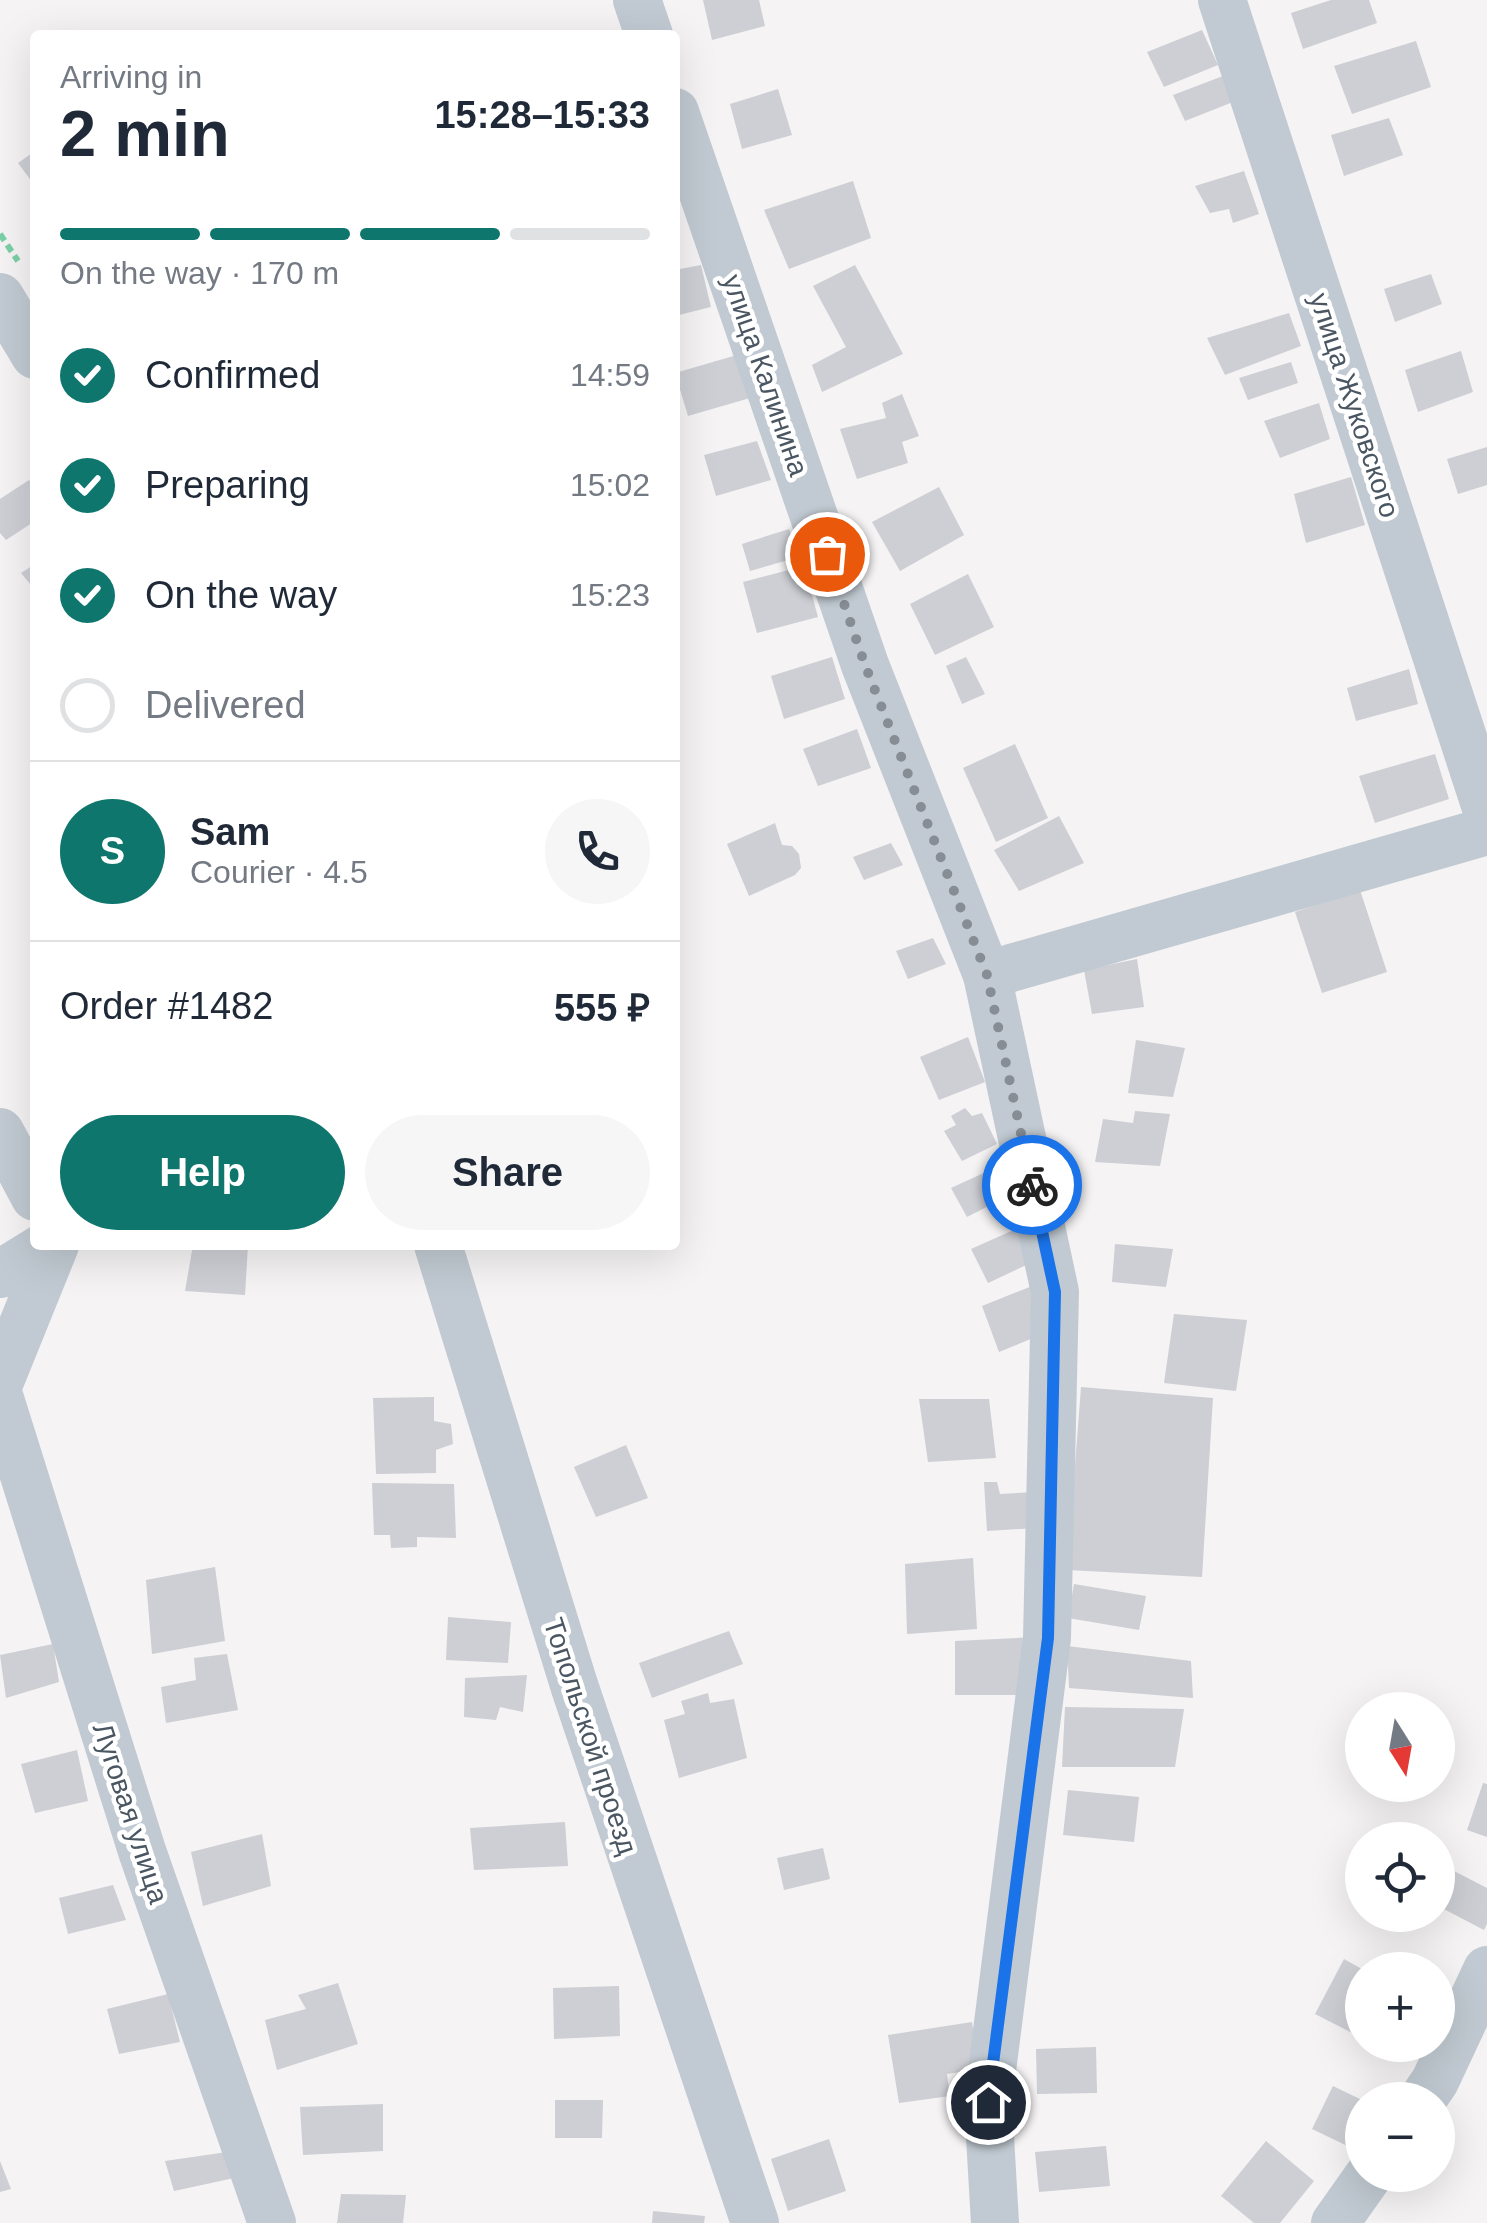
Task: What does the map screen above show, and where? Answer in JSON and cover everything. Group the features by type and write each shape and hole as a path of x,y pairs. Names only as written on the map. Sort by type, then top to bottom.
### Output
{"street":[{"path":"637,0 647,30"},
{"name":"улица Жуковского","path":"1222,0 1487,811"},
{"name":"улица Калинина","path":"680,127 865,665 987,975 1055,1292 1048,1638 988,2102 995,2223"},
{"path":"0,296 30,346"},
{"path":"987,975 1487,831"},
{"path":"0,1132 30,1188"},
{"path":"0,1274 39,1250"},
{"path":"0,1381 53,1250"},
{"name":"Топольской проезд","path":"440,1250 574,1685 755,2223"},
{"name":"Луговая улица","path":"0,1399 142,1852 272,2223"},
{"path":"1434,2082 1487,1970"},
{"path":"1335,2223 1357,2192"}],"building":[{"path":"703,0 759,0 765,26 712,40"},
{"path":"1331,0 1369,0 1377,23 1303,49 1291,13"},
{"path":"1202,30 1218,65 1164,87 1147,52"},
{"path":"1416,41 1431,87 1352,114 1334,66"},
{"path":"1223,76 1233,102 1185,121 1173,95"},
{"path":"778,89 792,135 742,149 730,104"},
{"path":"1389,118 1403,155 1344,176 1331,135"},
{"path":"30,155 30,179 18,163"},
{"path":"1244,171 1259,214 1233,223 1229,209 1210,213 1195,186"},
{"path":"853,181 871,238 789,269 764,210"},
{"path":"701,265 711,307 680,315 680,269"},
{"path":"855,265 903,354 822,392 812,365 846,347 813,286"},
{"path":"1431,274 1442,304 1395,322 1384,289"},
{"path":"1289,313 1301,346 1225,375 1207,338"},
{"path":"1461,351 1473,392 1418,412 1405,370"},
{"path":"737,355 750,398 688,416 680,390 680,372"},
{"path":"1291,362 1298,383 1248,400 1239,378"},
{"path":"902,394 919,436 902,442 908,463 857,479 840,429 886,418 882,403"},
{"path":"1319,403 1330,439 1280,458 1264,421"},
{"path":"757,441 771,480 716,496 704,455"},
{"path":"1487,447 1487,485 1458,494 1447,459"},
{"path":"1351,477 1365,525 1306,543 1294,494"},
{"path":"30,481 30,524 6,540 0,533 0,499"},
{"path":"939,487 964,535 900,571 872,522"},
{"path":"789,529 799,557 750,571 742,544"},
{"path":"804,566 818,617 757,633 743,582"},
{"path":"30,567 30,584 21,573"},
{"path":"968,574 994,627 935,655 910,604"},
{"path":"832,657 845,699 784,719 771,676"},
{"path":"966,657 985,694 962,704 946,666"},
{"path":"1409,669 1418,704 1356,721 1347,688"},
{"path":"857,729 871,768 818,786 803,749"},
{"path":"1015,744 1048,818 996,842 963,768"},
{"path":"1435,754 1449,799 1375,823 1359,776"},
{"path":"1059,816 1084,863 1019,891 994,850"},
{"path":"775,823 782,845 792,846 799,854 801,868 795,875 749,896 727,844"},
{"path":"891,843 903,865 864,880 853,857"},
{"path":"1360,890 1387,972 1322,993 1295,912"},
{"path":"933,938 946,964 908,979 896,951"},
{"path":"1137,959 1144,1007 1092,1014 1084,970"},
{"path":"968,1037 985,1082 939,1100 920,1057"},
{"path":"1136,1040 1185,1048 1173,1097 1128,1093"},
{"path":"965,1108 972,1116 982,1113 997,1144 962,1161 944,1131 956,1125 951,1116"},
{"path":"1135,1111 1170,1114 1160,1166 1095,1162 1103,1119 1133,1123"},
{"path":"999,1166 1014,1193 967,1217 951,1188"},
{"path":"1025,1225 1037,1260 988,1283 971,1249"},
{"path":"1115,1244 1173,1249 1166,1287 1112,1282"},
{"path":"192,1250 248,1250 245,1295 185,1291"},
{"path":"1037,1284 1048,1332 999,1352 982,1306"},
{"path":"1174,1314 1247,1320 1236,1391 1164,1383"},
{"path":"1081,1387 1213,1398 1202,1577 1067,1570"},
{"path":"434,1397 434,1421 451,1424 453,1444 436,1450 436,1473 376,1474 373,1398"},
{"path":"919,1399 989,1399 996,1458 928,1462"},
{"path":"626,1445 648,1498 596,1517 574,1467"},
{"path":"984,1482 997,1482 1000,1494 1036,1492 1036,1528 987,1531"},
{"path":"372,1483 454,1484 456,1538 417,1537 417,1547 391,1548 390,1535 374,1535"},
{"path":"973,1558 977,1629 907,1634 905,1564"},
{"path":"215,1567 225,1641 152,1654 146,1580"},
{"path":"1074,1584 1146,1596 1139,1630 1068,1618"},
{"path":"448,1617 511,1622 508,1663 446,1660"},
{"path":"729,1631 743,1664 652,1698 639,1663"},
{"path":"1036,1637 1034,1695 955,1695 955,1641"},
{"path":"53,1644 59,1682 6,1698 0,1655"},
{"path":"1067,1646 1191,1661 1193,1698 1069,1688"},
{"path":"227,1654 238,1710 166,1723 161,1687 196,1680 194,1658"},
{"path":"527,1675 523,1712 500,1707 496,1720 464,1717 465,1678"},
{"path":"708,1693 710,1703 734,1699 747,1758 679,1778 664,1720 685,1714 681,1701"},
{"path":"1065,1707 1184,1709 1175,1767 1062,1767"},
{"path":"77,1750 88,1801 35,1813 21,1764"},
{"path":"1483,1783 1487,1784 1487,1837 1467,1830"},
{"path":"1068,1790 1139,1797 1134,1842 1063,1835"},
{"path":"565,1822 568,1866 474,1870 470,1828"},
{"path":"262,1834 271,1886 203,1906 191,1852"},
{"path":"823,1848 830,1879 784,1890 777,1858"},
{"path":"1455,1872 1487,1888 1484,1930 1455,1915"},
{"path":"113,1885 126,1920 68,1934 59,1898"},
{"path":"1344,1959 1345,2029 1315,2014"},
{"path":"338,1983 358,2044 277,2070 265,2020 306,2009 298,1995"},
{"path":"619,1986 620,2036 554,2039 553,1988"},
{"path":"168,1994 180,2042 119,2054 107,2009"},
{"path":"972,2022 979,2069 947,2074 950,2096 899,2103 888,2035"},
{"path":"1096,2047 1097,2093 1037,2094 1036,2049"},
{"path":"1333,2086 1345,2092 1345,2145 1312,2129"},
{"path":"555,2100 603,2100 602,2138 555,2138"},
{"path":"383,2104 383,2151 303,2155 300,2107"},
{"path":"829,2139 846,2191 788,2211 771,2159"},
{"path":"1266,2141 1314,2181 1280,2223 1254,2223 1221,2196"},
{"path":"1106,2146 1110,2186 1039,2192 1035,2152"},
{"path":"234,2151 239,2177 174,2191 165,2161"},
{"path":"0,2161 11,2189 0,2192"},
{"path":"341,2194 406,2195 403,2223 337,2223"},
{"path":"653,2211 705,2216 704,2223 652,2223"}],"way so far":[{"path":"827,554 865,665 987,975 1032,1185"}],"route":[{"path":"988,2102 1048,1638 1055,1292 1032,1185"}]}
